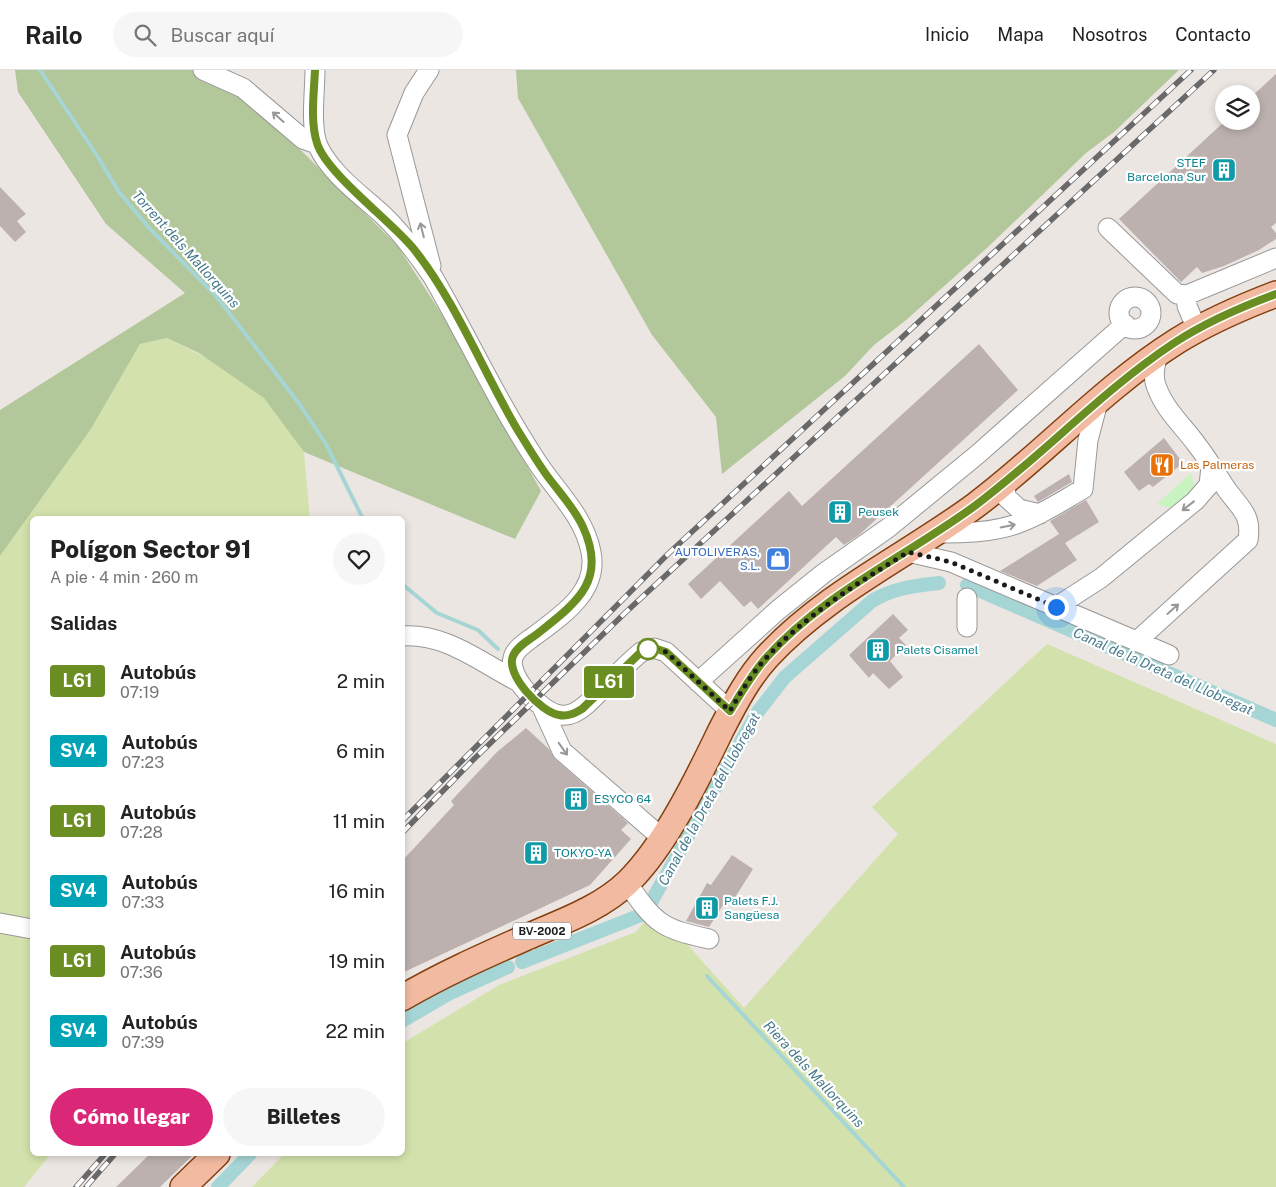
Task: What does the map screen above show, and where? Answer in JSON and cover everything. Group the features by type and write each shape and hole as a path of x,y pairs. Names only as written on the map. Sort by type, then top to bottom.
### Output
{"main road":[{"name":"BV-2002","path":"405,996 468,963 586,910 627,883 662,838 697,777 730,711 766,657 795,630 842,594 932,548 1131,373 1167,348 1217,318 1276,294"},
{"path":"183,1187 215,1156"}],"street":[{"path":"203,70 243,88 303,139 317,144"},
{"path":"315,70 314,125 317,144 329,164 357,193 384,216 414,248 434,277 533,455 583,526 592,552 592,572 582,594 564,613 522,645 513,656 512,668 517,681"},
{"path":"429,70 414,93 397,135 434,277"},
{"path":"384,216 400,216 408,211 411,206 412,187"},
{"path":"1108,228 1151,269 1182,294 1197,329"},
{"path":"1150,316 1182,294 1276,258"},
{"path":"1137,297 1151,269"},
{"path":"1137,297 1149,306 1150,316 1148,321 1140,328 1129,327 1124,324 1120,315 1121,306 1128,299 1137,297"},
{"path":"698,682 786,604 888,528 978,454 1124,324"},
{"path":"1137,641 1248,540 1251,526 1247,515 1211,467 1157,388 1154,374 1167,348"},
{"path":"1131,373 1136,378 1157,388"},
{"path":"932,548 960,533 1017,524 1040,514 1083,490 1088,440 1098,402"},
{"path":"1056,607 1101,578 1195,501 1209,485 1211,467"},
{"path":"1005,482 1006,497 1019,509 1040,514"},
{"path":"932,548 1056,607 1169,655"},
{"path":"966,598 967,627"},
{"path":"405,636 435,639 458,647 517,681 541,706 562,751 662,838"},
{"path":"541,706 561,716 575,713 641,652 654,648 666,652 730,711"},
{"path":"627,883 648,912 668,929 709,939"},
{"path":"0,923 30,929"}],"green space":[{"path":"15,70 226,70 220,88 246,96 397,245 452,330 541,491 515,539 304,452 264,398 199,353 167,338 140,344 91,429 0,556 0,410 185,293 106,224 18,92"},
{"path":"516,70 1179,70 1114,132 1086,153 988,247 905,321 874,345 845,376 722,474 716,417 652,335 518,98"},
{"path":"167,338 207,358 265,398 304,452 310,516 30,516 30,1156 49,1156 24,1187 0,1187 0,556 91,429 140,344"},
{"path":"1191,473 1195,489 1172,508 1157,504"},
{"path":"1047,644 1276,744 1276,1187 252,1187 282,1156 405,1156 405,1042 499,985 636,932 655,908 744,1008 898,834 872,807"}],"building":[{"name":"STEF Barcelona Sur","path":"1276,74 1276,223 1271,227 1276,233 1276,239 1259,250 1224,266 1202,273 1197,267 1181,282 1119,219 1215,130 1260,130 1260,89"},
{"path":"0,187 26,214 17,221 26,232 15,242 0,226"},
{"path":"979,344 1018,390 859,535 844,545 836,537 758,609 751,601 744,607 720,581 701,599 688,584 789,491 802,506"},
{"path":"1164,438 1183,463 1153,487 1149,484 1139,491 1124,472"},
{"path":"1069,474 1072,482 1038,502 1034,496"},
{"path":"1086,500 1099,522 1065,543 1077,560 1037,586 1000,571 1059,534 1050,521"},
{"name":"Palets Cisamel","path":"893,614 908,630 899,638 906,645 890,661 903,677 889,689 873,673 869,678 849,655"},
{"path":"526,728 549,749 555,759 628,823 621,830 631,839 590,885 405,972 405,858 454,805 451,801 497,752"},
{"path":"732,855 753,869 734,899 729,896 709,927 686,921 707,883 711,885"},
{"path":"148,1156 192,1156 160,1187 116,1187"}],"waterway":[{"name":"Torrent dels Mallorquins","path":"40,70 119,192 151,230 216,296 298,402 326,444 362,516"},
{"name":"Canal de la Dreta del Llobregat","path":"650,904 757,713 785,677 872,601 896,590 939,583"},
{"name":"Canal de la Dreta del Llobregat","path":"967,585 1276,720"},
{"name":"Torrent dels Mallorquins","path":"405,586 437,613 478,630 498,649"},
{"name":"Canal de la Dreta del Llobregat","path":"522,962 641,915"},
{"name":"Canal de la Dreta del Llobregat","path":"405,1019 450,993 508,967"},
{"name":"Riera dels Mallorquins","path":"707,976 904,1187"},
{"name":"Canal de la Dreta del Llobregat","path":"218,1187 248,1156"}],"railway":[{"path":"405,818 668,554 1191,70"},
{"path":"405,830 475,758 626,612 1214,70"},
{"path":"76,1187 103,1156"},
{"path":"86,1187 113,1156"}],"bus line":[{"name":"L61","path":"315,70 314,125 317,144 329,164 357,193 384,216 414,248 434,277 537,462 576,514 586,533 592,552 592,572 589,583 573,605 517,650 512,661 512,668 517,681 541,706 561,716 575,713 582,709 641,652 654,648 666,652 730,711 766,657 810,617 974,506 1005,482 1131,373 1175,342 1217,318 1276,294"}],"place":[{"name":"STEF Barcelona Sur","path":"1224,170"},
{"name":"Las Palmeras","path":"1162,465"},
{"name":"Peusek","path":"840,512"},
{"name":"AUTOLIVERAS, S.L.","path":"778,559"},
{"name":"Palets Cisamel","path":"878,650"},
{"name":"ESYCO 64","path":"576,799"},
{"name":"TOKYO-YA","path":"536,853"},
{"name":"Palets F.J. Sangüesa","path":"707,908"}],"route":[{"path":"648,649 660,649 666,652 730,711 766,657 795,630 842,594 908,552 928,556 934,560 951,562 1056,607"}]}
